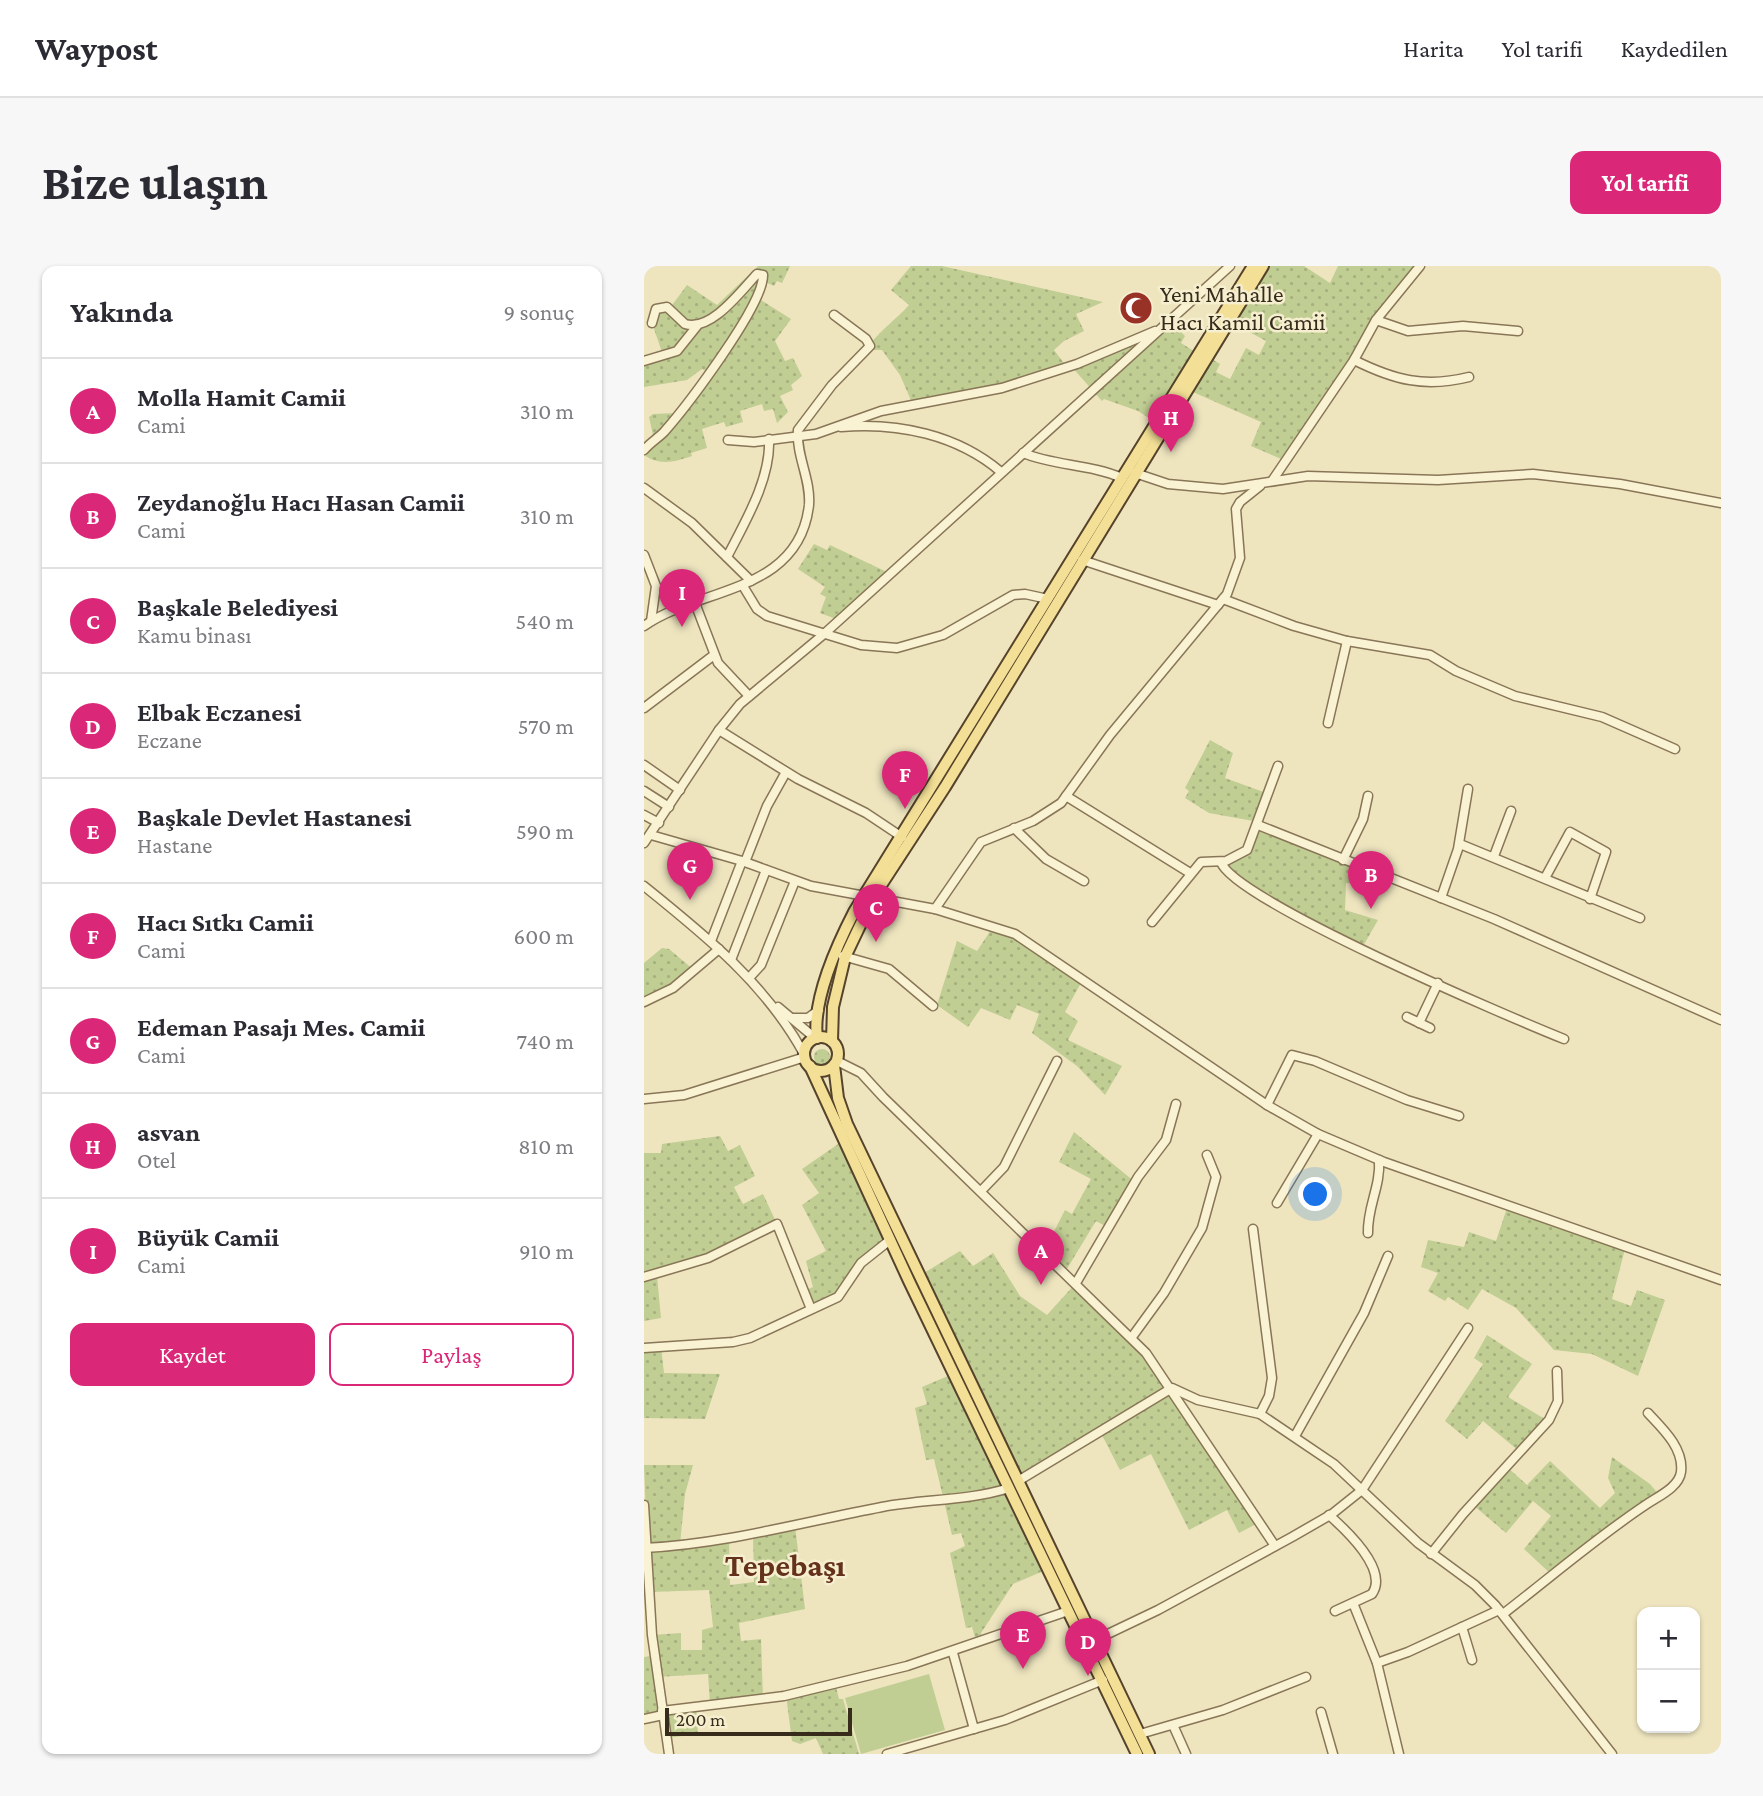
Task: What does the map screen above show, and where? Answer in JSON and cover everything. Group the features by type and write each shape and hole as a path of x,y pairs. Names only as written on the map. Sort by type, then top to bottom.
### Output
{"main road":[{"path":"1137,1754 1103,1680 1090,1642 1068,1611 1014,1485 890,1240 806,1059 807,1045 816,1038 819,1010 840,956 902,837 1252,266"},
{"path":"869,896 945,787 1263,266"},
{"path":"840,956 833,1007 832,1041 837,1049 835,1063 838,1098 846,1124 1014,1485 1090,1642 1149,1754"},
{"path":"816,1038 832,1041"},
{"path":"806,1059 823,1071 835,1063"}],"street":[{"path":"644,843 719,730 750,696 824,634 1230,266"},
{"path":"935,909 976,846 1052,811 1066,796 1110,734 1220,602 1232,585 1240,558 1236,509 1240,502 1268,482 1354,360 1376,320 1418,266"},
{"path":"644,361 677,351 697,326 716,314 757,274 762,274 762,285 740,329 668,427 644,450"},
{"path":"652,323 656,309 667,307 685,324 697,326"},
{"path":"647,623 747,583 783,559 804,524 809,494 798,436 799,428 818,407 832,385 870,346 866,339 834,315"},
{"path":"1376,320 1409,331 1463,326 1518,331"},
{"path":"727,440 754,442 798,436 835,428 881,411 1013,385 1077,364 1158,330"},
{"path":"1354,360 1391,378 1415,383 1436,383 1469,376"},
{"path":"835,428 872,426 931,434 979,453 1001,472"},
{"path":"727,557 758,492 769,456 769,439"},
{"path":"1023,453 1051,463 1093,468 1122,478"},
{"path":"1135,474 1161,483 1206,488 1308,476 1438,480 1533,474 1620,484 1721,503"},
{"path":"644,488 681,514 727,557 747,583 762,613 874,648 905,647 943,635 1013,595 1025,594 1048,599"},
{"path":"644,555 656,586 647,623"},
{"path":"1082,560 1347,641 1430,655 1457,671 1515,696 1602,717 1675,749"},
{"path":"695,603 721,668 750,696"},
{"path":"1328,723 1347,641"},
{"path":"644,708 714,655"},
{"path":"719,730 786,772 866,813 902,837"},
{"path":"644,765 680,790"},
{"path":"1152,922 1190,873 1205,860 1221,862 1238,857 1247,850 1278,766"},
{"path":"711,941 767,806 786,772"},
{"path":"1441,898 1460,844 1468,789"},
{"path":"644,791 669,807"},
{"path":"1066,796 1190,873"},
{"path":"1343,860 1363,819 1368,796"},
{"path":"1494,856 1511,811"},
{"path":"644,815 659,823"},
{"path":"1258,825 1441,898 1721,1020"},
{"path":"1014,828 1046,859 1084,881"},
{"path":"1545,878 1570,832 1606,852 1590,899"},
{"path":"651,835 744,862 795,881 935,909 1028,941 1267,1105 1318,1134 1379,1160 1721,1280"},
{"path":"1460,844 1640,918"},
{"path":"1221,862 1229,875 1266,898 1438,984 1564,1039"},
{"path":"731,960 766,870"},
{"path":"749,978 761,965 795,881"},
{"path":"644,899 648,889 731,960 770,1001 806,1059 695,1092 644,1099"},
{"path":"644,1002 673,988 719,949"},
{"path":"840,956 889,970 933,1006"},
{"path":"1419,1023 1438,984"},
{"path":"770,1001 816,1038"},
{"path":"793,1018 808,1018 819,1010"},
{"path":"1407,1017 1430,1028"},
{"path":"1267,1105 1292,1055 1315,1061 1407,1100 1459,1116"},
{"path":"981,1191 1004,1167 1057,1061"},
{"path":"835,1063 866,1077 883,1097 1132,1338 1172,1388 1275,1546"},
{"path":"1076,1283 1138,1177 1166,1140 1176,1104"},
{"path":"1277,1203 1318,1134"},
{"path":"1132,1338 1164,1293 1202,1228 1216,1177 1207,1155"},
{"path":"1368,1233 1369,1212 1379,1182 1379,1160"},
{"path":"644,1278 708,1258 777,1224 811,1309"},
{"path":"1253,1229 1272,1384 1260,1414"},
{"path":"644,1348 745,1340 838,1297 861,1264 890,1240"},
{"path":"1295,1436 1364,1313 1388,1256"},
{"path":"1090,1642 1329,1516 1362,1490 1468,1328"},
{"path":"1431,1554 1463,1514 1548,1421 1558,1401 1557,1371"},
{"path":"646,1548 761,1533 881,1507 981,1496 1014,1485 1172,1388"},
{"path":"1172,1388 1198,1400 1260,1414 1334,1464 1431,1554 1480,1589 1612,1754"},
{"path":"1377,1663 1501,1612 1668,1490 1679,1478 1681,1464 1676,1448 1648,1413"},
{"path":"644,1505 652,1634 669,1754"},
{"path":"1329,1516 1359,1543 1375,1578 1373,1593 1335,1611"},
{"path":"1353,1603 1377,1663 1399,1754"},
{"path":"644,1719 662,1713 784,1696 953,1653 1068,1611"},
{"path":"1462,1627 1472,1660"},
{"path":"953,1653 974,1730"},
{"path":"1140,1734 1223,1710 1306,1677"},
{"path":"887,1754 974,1730 1035,1709 1103,1680"},
{"path":"1321,1712 1334,1754"},
{"path":"1173,1725 1186,1754"}],"green space":[{"path":"758,266 790,266 782,283 777,281 774,286 763,281 756,297 791,319 775,341 785,361 793,358 802,376 791,385 793,390 780,396 788,412 777,423 773,409 764,411 762,404 740,411 743,422 726,427 724,422 702,429 707,448 691,453 692,456 667,462 656,461 644,455 644,450 654,440 649,417 653,414 677,413 708,372 702,369 687,380 644,387 644,361 663,355 652,323 654,314 670,308 687,285 717,305"},
{"path":"911,266 942,266 1103,302 1076,314 1084,331 1064,341 1054,350 1067,367 1013,385 913,405 900,375 882,350 867,350 909,305 891,290"},
{"path":"1263,266 1304,266 1330,283 1338,266 1416,266 1286,461 1251,446 1261,422 1186,389 1207,356 1220,364 1216,372 1230,379 1246,348 1259,355 1266,341 1229,321"},
{"path":"1169,320 1185,336 1181,343 1197,353 1155,422 1138,411 1104,399 1102,401 1071,366 1158,330"},
{"path":"814,544 827,550 830,545 889,573 839,620 820,613 826,597 820,594 825,587 798,569"},
{"path":"1210,740 1233,753 1225,778 1269,794 1259,822 1209,813 1185,798 1189,791 1185,788"},
{"path":"1258,825 1365,869 1359,884 1346,883 1345,910 1378,920 1362,948 1229,875 1226,861 1238,857"},
{"path":"993,927 1015,934 1082,981 1065,1012 1078,1021 1068,1040 1122,1066 1105,1095 1077,1066 1032,1033 1039,1014 1017,1005 1010,1020 981,1008 968,1027 937,1005 957,941 977,951"},
{"path":"662,948 669,949 694,970 644,1002 644,963"},
{"path":"819,1049 825,1049 830,1057 828,1063 819,1065 814,1060 814,1054"},
{"path":"1074,1132 1135,1182 1109,1228 1096,1221 1065,1272 1044,1251 1065,1210 1072,1214 1091,1179 1059,1162"},
{"path":"720,1136 728,1151 740,1145 755,1176 734,1187 743,1204 763,1194 777,1224 745,1241 657,1276 661,1318 644,1321 644,1153 661,1153 662,1144"},
{"path":"844,1140 890,1240 873,1252 845,1290 811,1309 804,1291 813,1287 806,1261 826,1251 802,1205 819,1193 802,1169"},
{"path":"1508,1205 1626,1245 1612,1299 1631,1306 1637,1290 1665,1300 1638,1376 1592,1354 1554,1350 1516,1308 1482,1289 1468,1310 1448,1297 1445,1301 1428,1291 1438,1273 1421,1267 1428,1240 1464,1247 1469,1232 1496,1241"},
{"path":"960,1251 973,1266 993,1253 1020,1296 1047,1315 1076,1283 1125,1330 1260,1522 1239,1533 1227,1510 1189,1530 1151,1454 1120,1470 1101,1433 1018,1481 919,1276"},
{"path":"1487,1335 1532,1364 1508,1397 1548,1421 1520,1452 1483,1421 1467,1439 1445,1421 1483,1364 1474,1358"},
{"path":"661,1347 664,1373 720,1374 705,1419 644,1418 644,1348"},
{"path":"955,1373 1048,1569 1013,1584 981,1633 984,1642 977,1644 972,1627 966,1628 950,1553 965,1546 961,1533 952,1535 934,1459 926,1460 915,1408 927,1404 922,1387"},
{"path":"1612,1457 1650,1484 1660,1496 1552,1575 1524,1549 1551,1516 1533,1501 1506,1533 1472,1504 1507,1467 1527,1485 1550,1461 1600,1508 1615,1493 1608,1478"},
{"path":"644,1465 693,1465 685,1494 680,1544 729,1538 730,1585 754,1582 753,1535 795,1526 805,1609 739,1623 741,1641 761,1639 763,1699 710,1704 708,1674 657,1677 662,1711 696,1706 698,1734 666,1738 663,1716 644,1719 644,1657 654,1656 652,1635 681,1633 681,1650 702,1650 702,1630 713,1627 709,1590 649,1592"},
{"path":"929,1674 945,1730 861,1754 845,1698"},
{"path":"835,1683 839,1699 843,1699 859,1754 823,1754 816,1738 800,1744 792,1741 786,1695"}],"place":[{"name":"Yeni Mahalle Hacı Kamil Camii","path":"1136,308"},
{"name":"asvan","path":"1171,452"},
{"name":"Büyük Camii","path":"682,627"},
{"name":"Hacı Sıtkı Camii","path":"905,809"},
{"name":"Edeman Pasajı Mes. Camii","path":"690,900"},
{"name":"Zeydanoğlu Hacı Hasan Camii","path":"1371,909"},
{"name":"Başkale Belediyesi","path":"876,942"},
{"name":"Molla Hamit Camii","path":"1041,1285"},
{"name":"Başkale Devlet Hastanesi","path":"1023,1669"},
{"name":"Elbak Eczanesi","path":"1088,1676"}],"district":[{"name":"Tepebaşı","path":"785,1565"}]}
